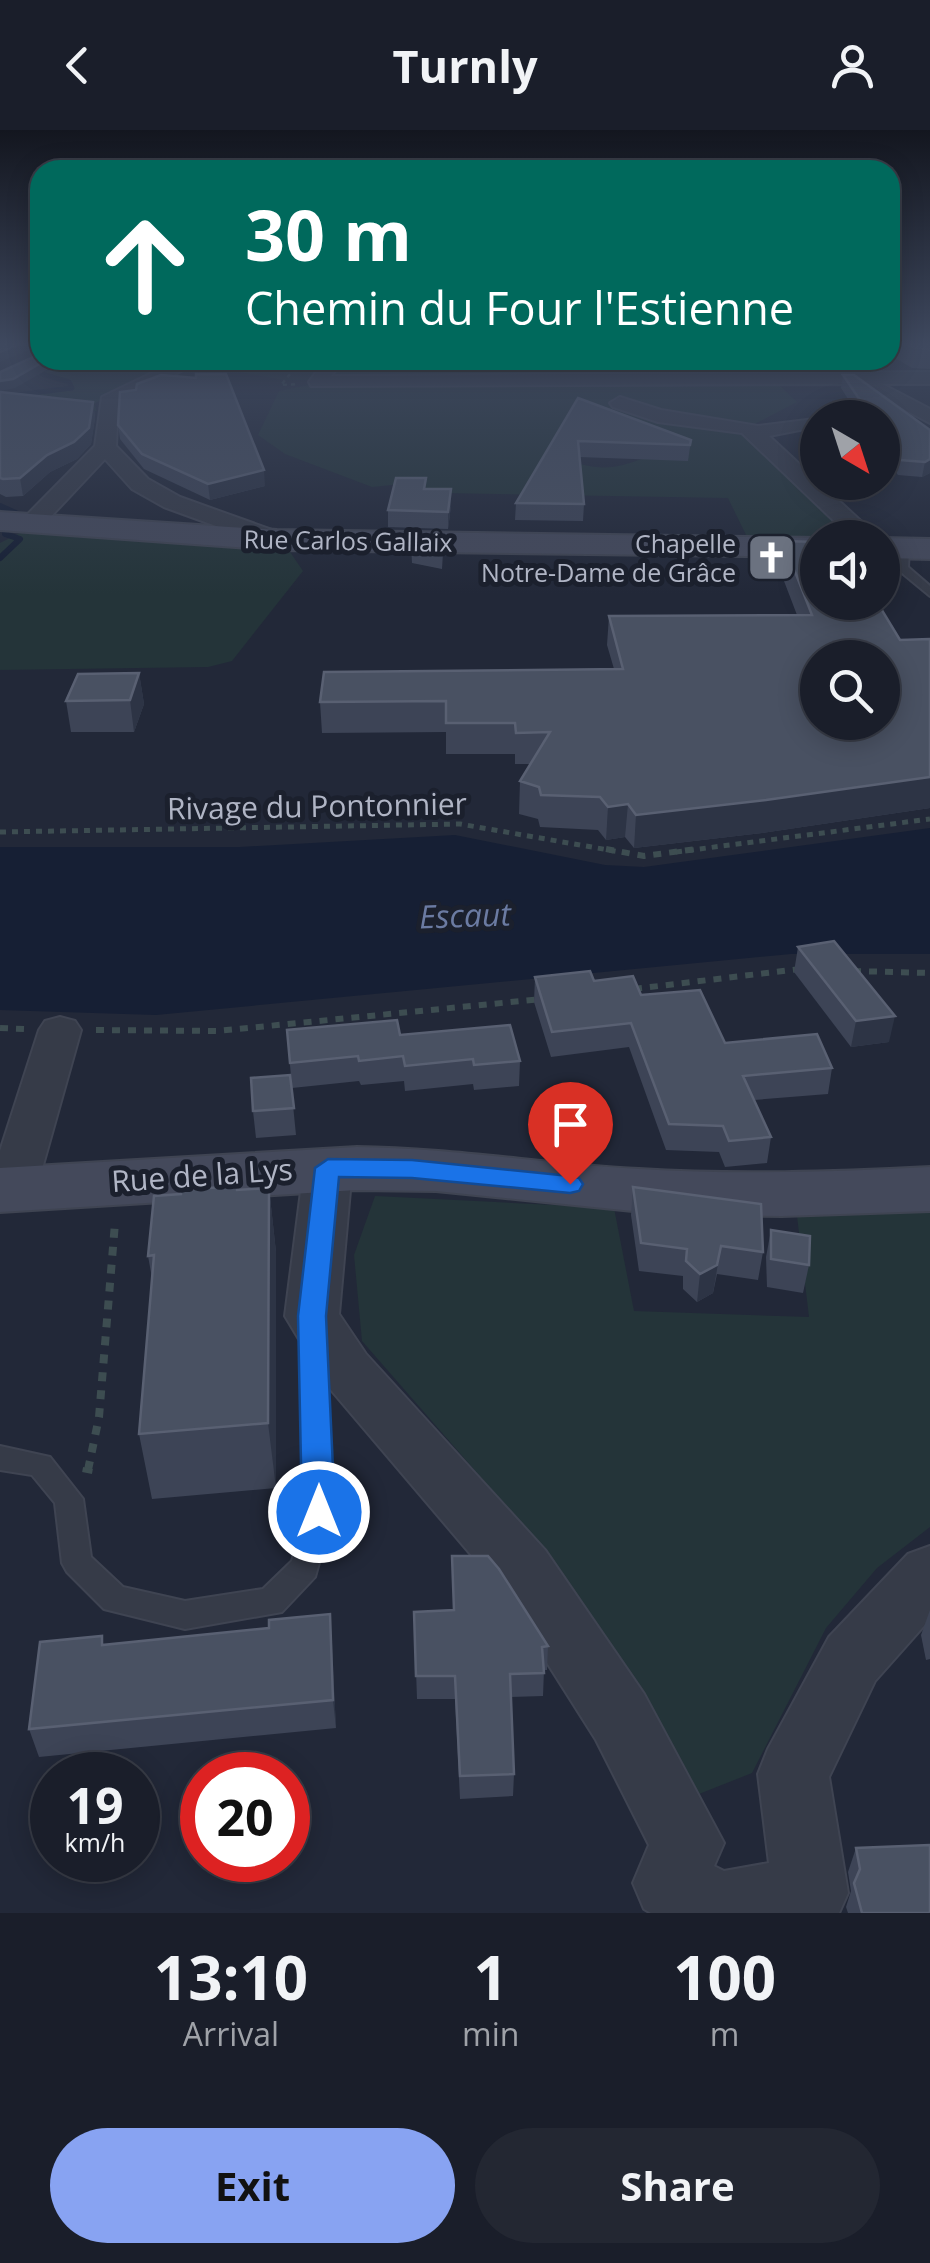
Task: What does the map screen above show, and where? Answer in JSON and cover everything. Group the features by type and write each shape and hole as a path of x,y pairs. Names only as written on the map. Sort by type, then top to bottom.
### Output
{"main road":[{"name":"Rue Carlos Gallaix","path":"0,520 278,540 800,547"},
{"name":"Rue de la Lys","path":"6,1190 328,1168 412,1169 634,1191 778,1197 930,1189"}],"street":[{"path":"32,522 105,447 106,427"},
{"path":"733,427 774,427"},
{"path":"748,427 848,520"},
{"path":"105,447 140,484 172,502 278,540"},
{"path":"65,487 140,484"},
{"name":"Rue de la Lys","path":"6,1190 60,1030"},
{"path":"328,1168 312,1316 346,1369 523,1570 620,1717 686,1843 670,1883 720,1911 813,1903 792,1774 852,1659 930,1574"}],"lane":[{"path":"905,548 902,568 930,592"},
{"path":"0,1458 40,1465 69,1499 77,1563 115,1599 185,1615 271,1602 305,1568 319,1512 312,1316"}],"path":[{"name":"Rivage du Pontonnier","path":"0,832 460,824 644,856 930,819"},
{"path":"624,991 820,970"},
{"path":"838,970 930,973"},
{"path":"0,1028 217,1031 546,998"},
{"path":"74,1533 99,1417 118,1182"}],"shaded area":[{"path":"262,427 749,427 800,475 800,500 827,500 849,520 800,520 800,538 748,539 728,498 441,493 413,483 372,487 285,454 258,435","holes":["676,445 613,467 585,465 548,452"]},
{"path":"28,529 286,546 303,571 232,661 208,667 0,670 0,543"},
{"path":"375,1196 614,1208 634,1311 809,1317 797,1216 930,1209 930,1527 877,1568 826,1628 752,1773 699,1794 525,1528 362,1341 354,1255"}],"water":[{"name":"Escaut","path":"930,828 930,954 791,954 156,1015 0,1010 0,847 240,847 455,835 605,865 644,867"}],"building":[{"path":"0,427 89,427 20,478 0,478"},
{"path":"120,427 247,427 264,470 208,484 142,454"},
{"path":"561,427 657,427 691,440 690,445 578,441 584,504 516,503"},
{"path":"900,427 930,430 930,459 900,460"},
{"path":"396,478 426,478 424,489 451,489 448,512 388,510"},
{"path":"412,537 444,537 442,550 411,544"},
{"path":"783,541 800,541 800,584"},
{"path":"800,615 800,620 888,620 900,640 930,639 930,777 636,815 628,804 608,807 600,797 541,795 539,787 520,781 550,732 516,733 515,723 446,723 446,701 320,702 324,672 623,669 609,616"},
{"path":"139,673 130,700 66,701 78,674"},
{"path":"834,941 895,1016 856,1021 798,947"},
{"path":"590,971 594,981 633,976 641,995 700,990 725,1043 817,1034 832,1068 743,1076 771,1137 729,1141 723,1126 669,1124 631,1023 552,1032 535,977"},
{"path":"397,1020 400,1035 510,1025 520,1061 474,1065 473,1059 405,1066 403,1056 359,1061 358,1056 290,1063 287,1030"},
{"path":"290,1075 294,1108 253,1111 251,1078"},
{"path":"237,1186 237,1190 269,1188 268,1423 139,1434 154,1255 148,1256 154,1196"},
{"path":"633,1187 761,1204 763,1252 721,1246 717,1265 700,1274 686,1261 687,1249 641,1243"},
{"path":"771,1230 810,1236 809,1265 771,1259"},
{"path":"452,1556 488,1556 548,1646 542,1647 544,1673 510,1674 514,1774 460,1776 455,1676 416,1676 414,1612 454,1610"},
{"path":"330,1614 333,1700 29,1729 40,1642 102,1636 102,1645 269,1628 269,1620"},
{"path":"930,1845 930,1913 862,1913 854,1883 860,1869 856,1848"}],"waterway":[{"path":"0,506 20,515"},
{"path":"0,558 20,539 5,534 5,524"}],"place":[{"name":"Chapelle Notre-Dame de Grâce","path":"771,558"}],"route":[{"path":"319,1512 312,1316 328,1168 412,1169 570,1184"}]}
